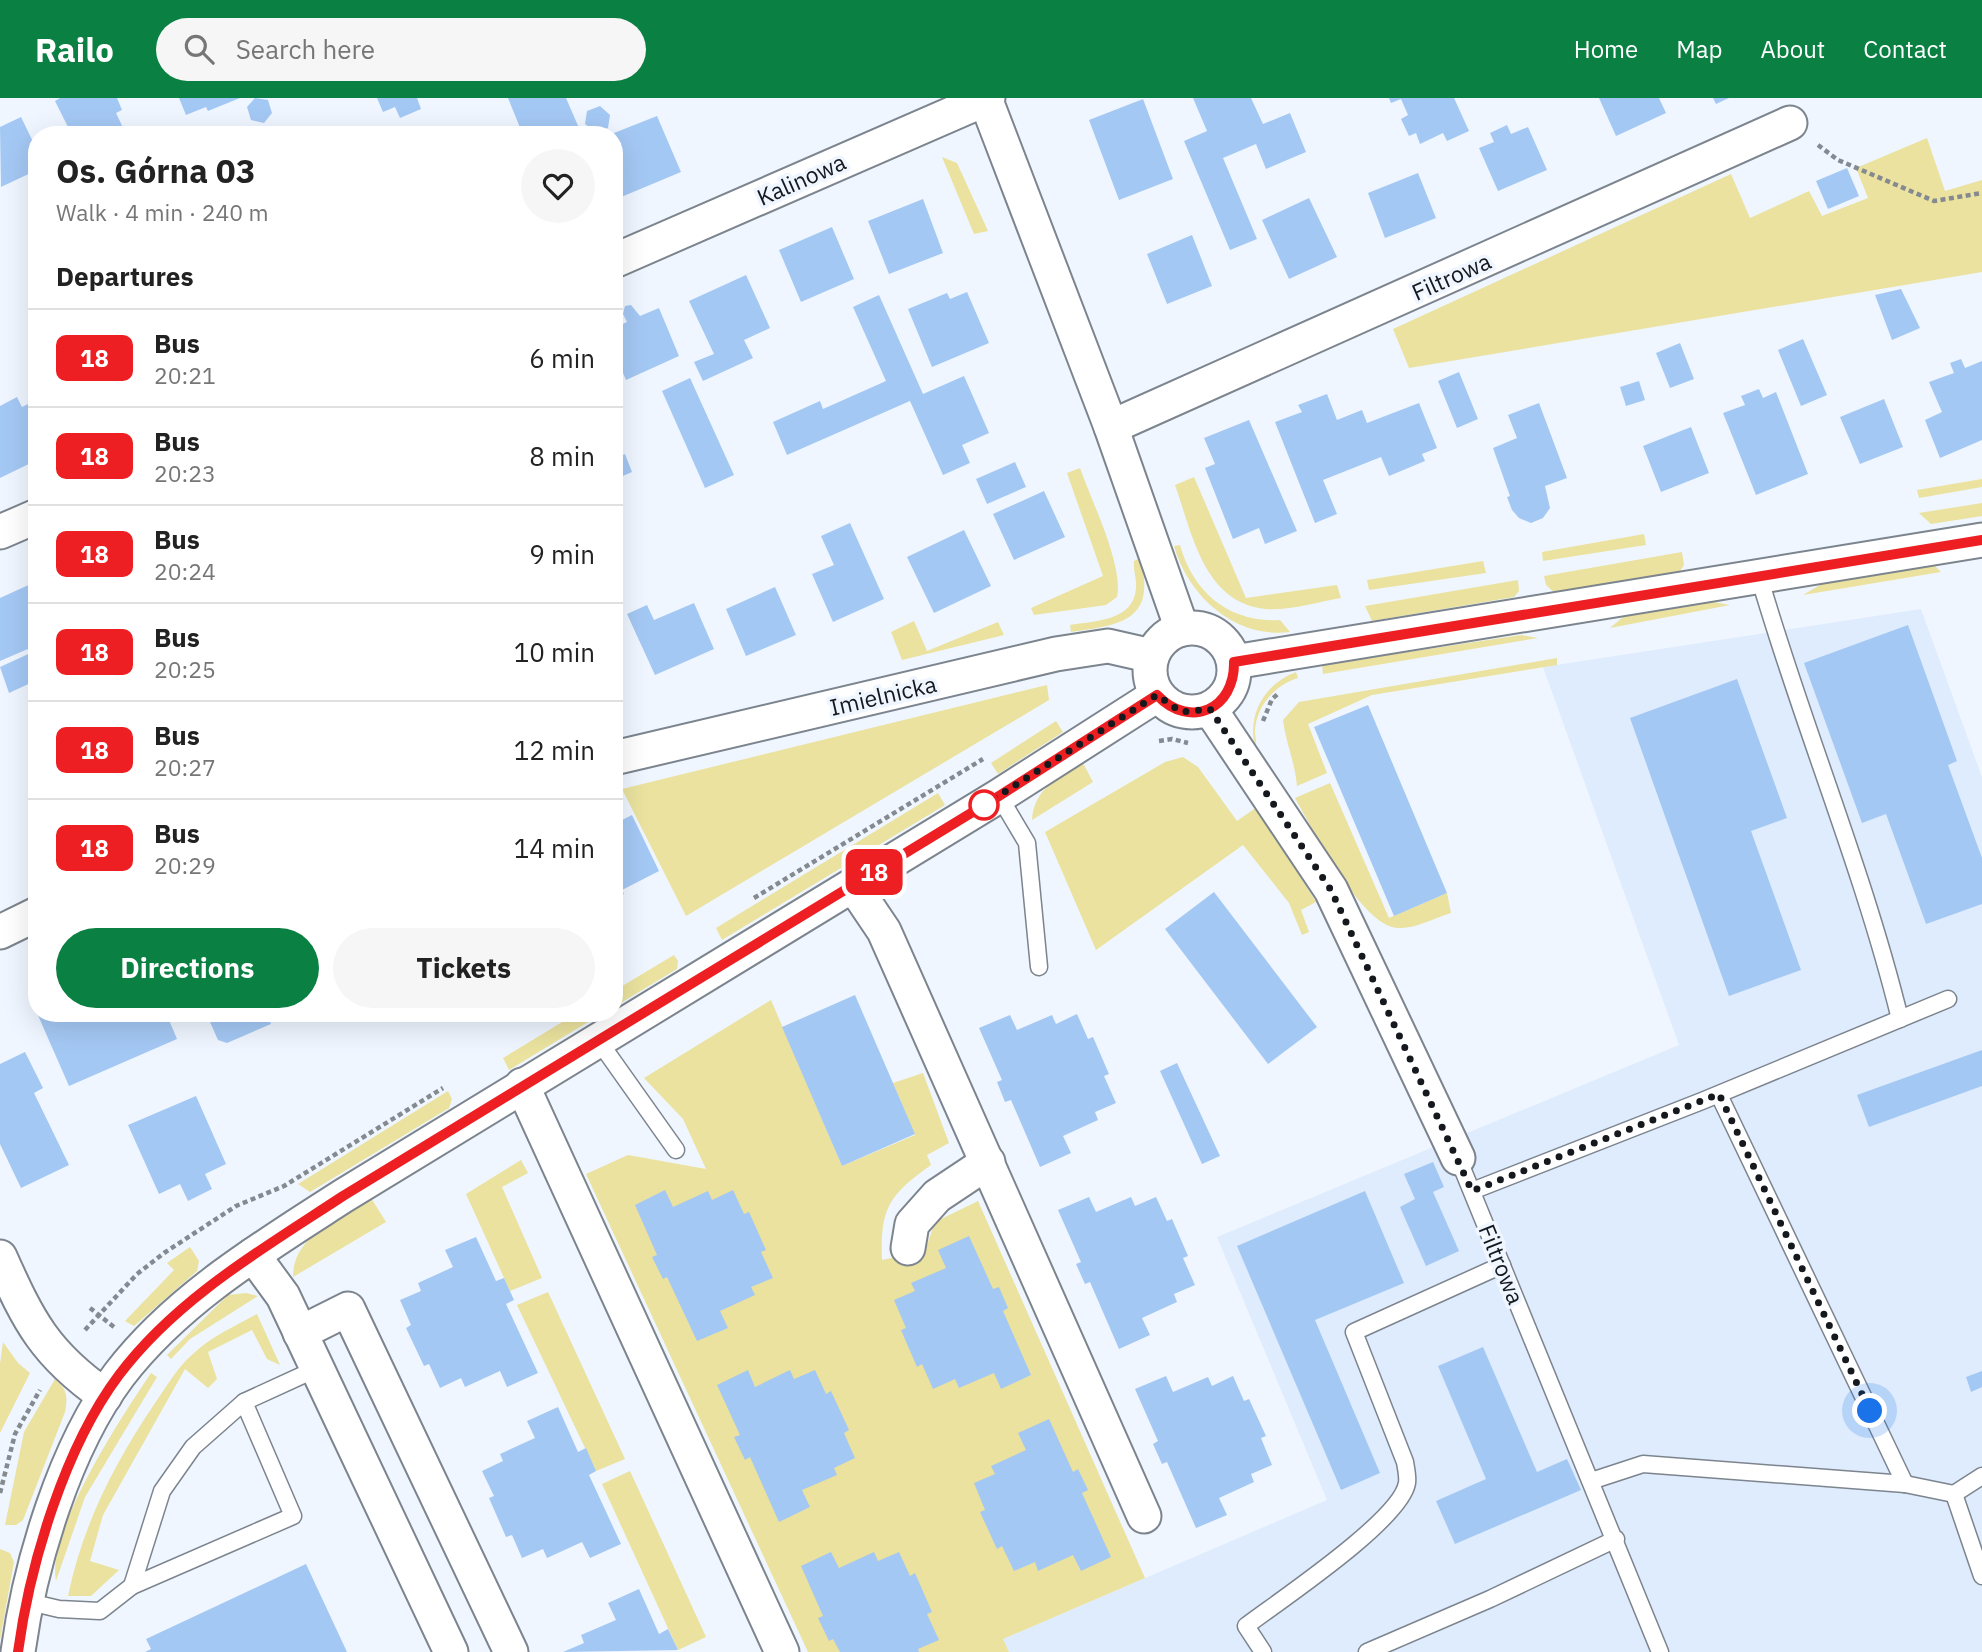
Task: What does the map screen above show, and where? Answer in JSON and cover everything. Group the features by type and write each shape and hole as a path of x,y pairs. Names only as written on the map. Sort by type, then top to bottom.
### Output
{"street":[{"name":"Kalinowa","path":"623,257 986,98"},
{"path":"986,98 1111,427 1182,629"},
{"name":"Filtrowa","path":"1111,427 1790,123"},
{"path":"0,532 28,520"},
{"path":"1234,662 1982,540"},
{"path":"1182,629 1205,629 1215,634 1230,651 1234,662 1230,689 1210,709 1181,712 1157,695 1149,669 1152,656 1163,638 1182,629"},
{"name":"Imielnicka","path":"623,756 1056,654 1108,646 1152,656"},
{"path":"18,1652 25,1601 39,1546 58,1495 105,1396 134,1357 184,1307 253,1255 523,1085 999,796 1157,695"},
{"name":"Filtrowa","path":"1210,709 1331,890 1458,1158"},
{"path":"853,885 884,931 1144,1516"},
{"path":"0,932 28,918"},
{"path":"523,1085 782,1652"},
{"path":"908,1248 912,1224 937,1196 988,1162"},
{"path":"253,1255 283,1296 451,1652"},
{"path":"0,1257 40,1339 78,1377 105,1396"},
{"path":"300,1333 348,1309 511,1652"}],"lane":[{"path":"1759,576 1774,632 1883,950 1900,1019"},
{"path":"999,796 1027,843 1039,967"},
{"path":"1472,1191 1719,1094 1948,999"},
{"path":"598,1040 676,1150"},
{"path":"1719,1094 1905,1484"},
{"name":"Filtrowa","path":"1458,1158 1660,1652"},
{"path":"1263,1652 1246,1626 1363,1538 1392,1509 1407,1484 1405,1462 1354,1332 1502,1265"},
{"path":"132,1587 162,1491 193,1447 244,1402 316,1368"},
{"path":"25,1601 59,1609 100,1611 132,1587 293,1516 244,1402"},
{"path":"1591,1480 1643,1464 1905,1484 1954,1494 1982,1476"},
{"path":"1954,1494 1982,1576"},
{"path":"1367,1652 1490,1599 1616,1539"}],"path":[{"path":"1790,123 1838,160 1934,201 1982,193"},
{"path":"1262,723 1272,699 1281,692"},
{"path":"750,901 987,756"}],"shaded area":[{"path":"1927,138 1945,191 1982,180 1982,272 1409,368 1393,329 1731,174 1750,218 1809,191 1822,216 1868,198 1856,168"},
{"path":"942,157 957,163 988,231 974,234"},
{"path":"1080,468 1116,568 1117,597 1106,605 1034,615 1031,608 1103,576 1067,473"},
{"path":"1194,477 1246,598 1337,585 1341,598 1265,609 1244,604 1227,593 1203,562 1175,485"},
{"path":"1982,479 1982,487 1919,498 1917,490"},
{"path":"1982,503 1982,516 1931,524 1919,513"},
{"path":"1644,534 1646,545 1543,561 1542,552"},
{"path":"1180,545 1194,577 1216,602 1245,616 1280,620 1290,632 1251,629 1217,610 1190,582 1174,546"},
{"path":"1682,552 1684,565 1680,571 1555,593 1546,585 1544,576"},
{"path":"1140,558 1144,595 1131,616 1106,626 1071,632 1070,625 1111,617 1128,607 1134,599 1136,588 1134,561"},
{"path":"1483,561 1486,573 1369,590 1367,580"},
{"path":"1932,563 1941,572 1803,595 1830,579"},
{"path":"1518,580 1519,591 1514,597 1372,621 1365,606"},
{"path":"1708,601 1730,605 1610,628 1623,617"},
{"path":"1921,609 1982,777 1982,1652 1009,1652 1003,1639 1327,1500 1217,1237 1679,1045 1543,667"},
{"path":"914,621 927,651 998,622 1004,635 902,660 891,632"},
{"path":"1521,635 1538,638 1323,674 1322,665"},
{"path":"1557,658 1557,665 1372,695 1308,724 1327,773 1297,786 1283,720 1299,702"},
{"path":"1296,672 1298,678 1275,691 1263,705 1256,722 1255,747 1254,723 1261,701 1275,684"},
{"path":"1047,685 1049,700 686,916 623,789"},
{"path":"1056,721 1063,732 998,774 991,763"},
{"path":"1183,757 1198,767 1237,821 1257,807 1316,902 1301,910 1309,932 1302,935 1289,903 1243,845 1096,950 1045,832 1165,762"},
{"path":"1083,763 1093,782 1032,820 1042,792"},
{"path":"1330,783 1389,918 1447,893 1451,913 1418,925 1398,928 1384,923 1369,911 1339,874 1295,798"},
{"path":"938,793 945,805 722,940 716,928"},
{"path":"674,955 678,961 677,969 623,1002 623,986"},
{"path":"771,1000 842,1166 915,1135 893,1083 923,1073 949,1143 927,1155 931,1165 905,1185 890,1204 883,1227 882,1260 925,1251 935,1222 978,1201 1145,1578 1003,1639 1009,1652 808,1652 586,1174 628,1155 706,1169 683,1119 644,1078"},
{"path":"562,1022 588,1022 509,1070 503,1058"},
{"path":"448,1091 452,1099 449,1108 310,1192 298,1184"},
{"path":"521,1160 528,1173 502,1187 542,1278 510,1291 466,1194"},
{"path":"371,1198 386,1222 293,1277 295,1262 310,1239 320,1229"},
{"path":"190,1247 199,1261 197,1271 134,1326 125,1321 174,1270 167,1263"},
{"path":"548,1292 625,1459 596,1471 517,1305"},
{"path":"246,1293 258,1296 190,1339 171,1359 167,1355 228,1295"},
{"path":"257,1314 280,1365 267,1359 252,1330 208,1352 217,1379 208,1388 185,1369 103,1515 90,1561 119,1570 91,1596 68,1596 91,1519 113,1472 155,1403 188,1358 216,1336"},
{"path":"3,1342 18,1363 30,1373 0,1433 0,1364"},
{"path":"151,1373 157,1377 85,1497 56,1581 56,1559 74,1505 89,1474"},
{"path":"55,1379 66,1394 65,1412 23,1520 16,1525 5,1525 24,1432"},
{"path":"630,1471 706,1637 678,1650 602,1484"},
{"path":"0,1549 10,1553 14,1562 0,1640"}],"building":[{"path":"60,98 117,98 122,110 116,113 122,126 68,126 55,101"},
{"path":"179,98 240,98 208,111 206,107 186,115"},
{"path":"255,98 268,100 272,113 264,123 251,120 247,107"},
{"path":"377,98 417,98 421,109 400,118 395,107 383,112"},
{"path":"508,98 566,98 578,126 519,126"},
{"path":"1193,98 1251,98 1263,124 1290,113 1306,152 1266,169 1256,144 1223,158 1257,239 1230,250 1184,141 1207,131"},
{"path":"1389,98 1454,98 1469,131 1447,141 1443,133 1420,144 1416,133 1409,136 1401,119 1408,115 1401,99 1391,103"},
{"path":"1599,98 1659,98 1666,113 1616,136"},
{"path":"1713,98 1729,98 1716,104"},
{"path":"1143,99 1173,179 1119,200 1089,120"},
{"path":"600,106 610,115 608,126 587,126 585,124 587,111"},
{"path":"657,116 681,172 623,196 623,129"},
{"path":"21,117 28,131 28,174 1,187 0,127"},
{"path":"1507,125 1511,134 1528,127 1547,170 1498,191 1479,148 1494,142 1490,133"},
{"path":"1847,168 1859,196 1828,209 1816,181"},
{"path":"1418,173 1436,218 1385,238 1368,193"},
{"path":"1309,198 1337,257 1289,279 1262,220"},
{"path":"923,199 943,253 889,274 868,221"},
{"path":"832,227 854,279 801,302 779,250"},
{"path":"1192,235 1212,286 1167,304 1147,254"},
{"path":"746,275 770,328 744,340 753,358 703,381 694,362 714,354 689,301"},
{"path":"1901,289 1920,328 1892,340 1875,295"},
{"path":"967,292 989,343 932,367 908,309 947,293 950,299"},
{"path":"879,295 923,394 964,376 989,433 962,445 970,463 943,475 910,401 787,455 773,422 820,401 823,409 886,381 853,307"},
{"path":"631,305 640,316 659,308 679,356 626,380 623,373 623,324 627,322 623,314 625,306"},
{"path":"1803,339 1827,395 1801,406 1778,350"},
{"path":"1680,343 1694,379 1670,388 1656,353"},
{"path":"1961,359 1965,368 1982,361 1982,440 1940,458 1925,420 1942,412 1929,382 1954,373 1950,363"},
{"path":"1459,372 1478,419 1457,428 1438,381"},
{"path":"690,378 734,475 705,488 662,391"},
{"path":"1639,381 1645,400 1626,406 1620,387"},
{"path":"1759,389 1763,398 1776,392 1808,474 1756,495 1723,413 1745,405 1741,396"},
{"path":"1327,394 1337,420 1362,410 1367,423 1419,403 1437,448 1422,454 1425,461 1389,476 1381,457 1323,480 1337,514 1315,523 1275,422 1302,412 1298,405"},
{"path":"17,397 22,407 28,404 28,464 0,478 0,406"},
{"path":"1884,399 1903,447 1860,464 1840,417"},
{"path":"1539,403 1567,478 1545,486 1550,508 1543,518 1531,523 1519,518 1512,510 1507,497 1510,496 1493,448 1517,438 1508,415"},
{"path":"1249,420 1297,531 1265,544 1259,528 1233,539 1205,468 1215,464 1204,438"},
{"path":"1691,427 1709,473 1661,492 1643,446"},
{"path":"625,454 632,472 623,476"},
{"path":"1015,462 1026,487 987,504 976,479"},
{"path":"1044,491 1065,537 1014,560 993,514"},
{"path":"850,523 884,599 833,622 812,574 834,565 821,536"},
{"path":"964,530 991,586 934,613 907,557"},
{"path":"28,585 28,649 0,661 0,598"},
{"path":"775,587 796,635 746,656 726,609"},
{"path":"694,603 714,649 655,675 627,614 647,605 654,620"},
{"path":"1908,625 1957,761 1948,765 1982,858 1982,904 1926,924 1886,814 1862,823 1804,663"},
{"path":"28,654 28,684 9,693 0,667"},
{"path":"1737,679 1787,818 1751,831 1801,970 1729,996 1630,718"},
{"path":"1368,705 1447,893 1394,916 1314,727"},
{"path":"632,815 659,871 623,889 623,820"},
{"path":"1214,892 1317,1027 1268,1064 1165,929"},
{"path":"855,995 915,1134 842,1166 782,1027"},
{"path":"1077,1014 1088,1039 1093,1037 1109,1074 1104,1076 1116,1103 1095,1112 1098,1120 1063,1136 1071,1153 1040,1167 1011,1100 1005,1102 997,1082 1002,1080 979,1028 1010,1015 1017,1030 1052,1015 1056,1024"},
{"path":"41,1022 170,1022 177,1039 69,1086"},
{"path":"210,1022 271,1024 227,1043 218,1040"},
{"path":"1982,1050 1982,1086 1869,1127 1857,1095"},
{"path":"25,1052 43,1088 34,1093 69,1165 21,1188 0,1144 0,1064"},
{"path":"1177,1063 1220,1156 1202,1164 1160,1071"},
{"path":"196,1096 226,1164 205,1174 212,1189 188,1201 180,1184 159,1194 128,1125"},
{"path":"1433,1162 1444,1187 1433,1192 1459,1251 1426,1266 1400,1207 1415,1199 1404,1174"},
{"path":"665,1190 673,1207 708,1191 712,1200 733,1190 744,1214 749,1212 766,1250 761,1252 773,1278 751,1287 755,1295 720,1311 728,1328 697,1341 667,1277 663,1279 652,1257 657,1255 635,1205"},
{"path":"1365,1191 1404,1283 1315,1320 1380,1473 1341,1490 1237,1246"},
{"path":"1089,1197 1096,1212 1131,1197 1135,1206 1156,1197 1167,1221 1172,1219 1188,1256 1183,1258 1195,1285 1174,1294 1177,1302 1142,1318 1150,1335 1119,1349 1090,1282 1085,1284 1076,1264 1081,1262 1058,1210"},
{"path":"969,1236 993,1289 999,1287 1008,1308 1003,1311 1031,1375 1001,1389 994,1373 959,1388 955,1379 933,1389 922,1364 917,1367 901,1330 906,1328 894,1300 915,1291 911,1283 946,1268 938,1250"},
{"path":"476,1237 496,1281 504,1278 514,1300 506,1304 538,1373 507,1387 500,1371 465,1387 461,1378 440,1388 429,1364 424,1366 406,1328 411,1325 400,1300 421,1291 418,1283 453,1267 445,1250"},
{"path":"1483,1347 1537,1472 1567,1459 1581,1490 1455,1544 1436,1501 1486,1479 1438,1366"},
{"path":"748,1370 755,1387 790,1370 794,1379 815,1370 826,1394 831,1391 849,1430 844,1433 855,1458 834,1468 837,1475 802,1490 810,1507 779,1522 750,1457 745,1460 734,1437 740,1435 717,1385"},
{"path":"1982,1371 1982,1387 1971,1392 1966,1377"},
{"path":"1166,1376 1173,1392 1208,1377 1212,1386 1233,1376 1244,1401 1249,1399 1266,1436 1261,1438 1272,1465 1251,1474 1254,1482 1219,1498 1227,1515 1196,1528 1167,1462 1162,1464 1153,1444 1158,1441 1135,1389"},
{"path":"558,1407 578,1452 586,1448 596,1471 589,1475 621,1544 590,1558 582,1542 547,1558 543,1549 522,1558 512,1535 506,1537 489,1498 494,1496 482,1471 503,1461 500,1454 535,1438 527,1421"},
{"path":"1049,1419 1073,1472 1078,1469 1088,1490 1082,1493 1111,1557 1081,1571 1073,1555 1038,1571 1035,1562 1014,1571 1002,1546 997,1549 980,1512 985,1510 974,1483 995,1474 991,1466 1026,1450 1018,1433"},
{"path":"831,1552 839,1568 874,1552 878,1561 899,1552 910,1576 915,1573 932,1612 927,1614 939,1640 918,1649 919,1652 840,1652 833,1639 829,1641 818,1618 823,1616 801,1566"},
{"path":"306,1564 347,1652 145,1652 151,1649 146,1639"},
{"path":"639,1589 659,1634 668,1629 678,1650 563,1652 584,1643 581,1635 616,1620 608,1603"}],"bus line":[{"name":"18","path":"18,1652 25,1601 39,1546 90,1422 120,1373 184,1307 253,1255 343,1196 999,796 1157,695 1181,712 1201,712 1221,701 1230,689 1234,662 1982,540"}],"route":[{"path":"984,805 1157,695 1181,712 1210,709 1228,732 1331,890 1472,1191 1719,1094 1870,1411"}]}
